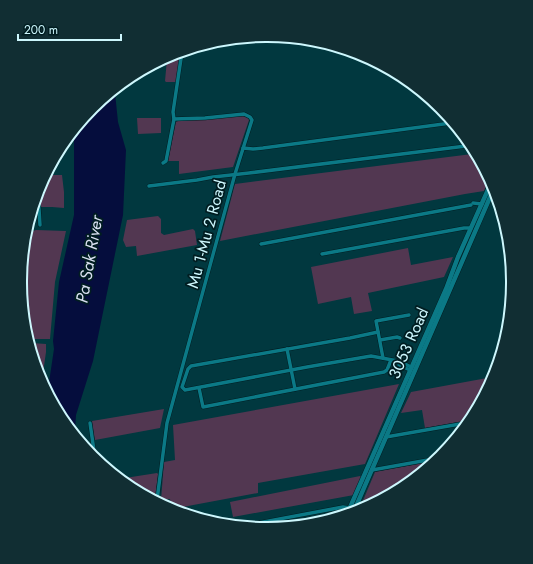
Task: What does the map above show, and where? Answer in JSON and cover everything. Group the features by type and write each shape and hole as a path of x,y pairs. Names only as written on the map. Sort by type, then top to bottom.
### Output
{"main road":[{"name":"3053 Road","path":"352,505 488,190"},
{"name":"3053 Road","path":"353,505 372,470 490,197"},
{"path":"452,271 458,273"}],"street":[{"path":"163,163 166,161 174,119 173,112 181,59"},
{"name":"Mu 1-Mu 2 Road","path":"158,495 167,423 234,174 252,120 244,114 205,118 174,119"},
{"path":"243,148 263,148 447,124"},
{"path":"149,186 234,174 464,146"},
{"path":"261,244 472,204 482,205"},
{"path":"39,208 40,225"},
{"path":"322,254 464,228 471,228"},
{"path":"430,311 435,313"},
{"path":"383,358 376,321 409,315"},
{"path":"378,332 191,366 188,369 182,387 183,390 199,388 371,356 383,358 411,368"},
{"path":"380,340 397,337 400,338"},
{"path":"287,349 295,390"},
{"path":"199,388 203,407 384,372 396,362"},
{"path":"90,423 94,448"},
{"path":"386,436 460,424"},
{"path":"372,470 426,460"},
{"path":"264,522 343,507 345,508"}],"shaded area":[{"path":"180,59 176,82 165,81 166,65"},
{"path":"243,116 249,120 233,167 179,174 179,161 168,161 176,122"},
{"path":"137,118 161,118 161,133 138,134"},
{"path":"469,154 486,186 484,191 220,241 235,184"},
{"path":"53,174 62,175 64,208 40,207 45,190"},
{"path":"158,216 161,219 161,233 164,235 193,229 195,231 197,245 137,256 136,246 126,247 123,240 127,220"},
{"path":"33,231 66,231 55,282 50,339 34,339 29,313 27,282 29,251"},
{"path":"408,248 411,265 453,257 444,277 368,293 372,311 354,314 351,297 318,304 311,267"},
{"path":"35,343 46,344 44,370"},
{"path":"486,378 474,402 462,421 425,428 422,410 401,413 411,392"},
{"path":"399,384 365,464 258,483 258,493 184,507 170,501 170,499 161,497 164,462 175,460 173,425"},
{"path":"164,409 160,428 95,440 92,421"},
{"path":"423,463 400,481 363,501 375,472"},
{"path":"157,473 156,494 133,481 128,477"},
{"path":"360,476 362,477 354,495 233,517 230,502"}],"water":[{"name":"Pa Sak River","path":"115,97 118,122 126,150 123,215 93,361 76,415 75,427 59,402 49,382 54,349 53,341 59,282 74,215 74,139 86,124"}]}
